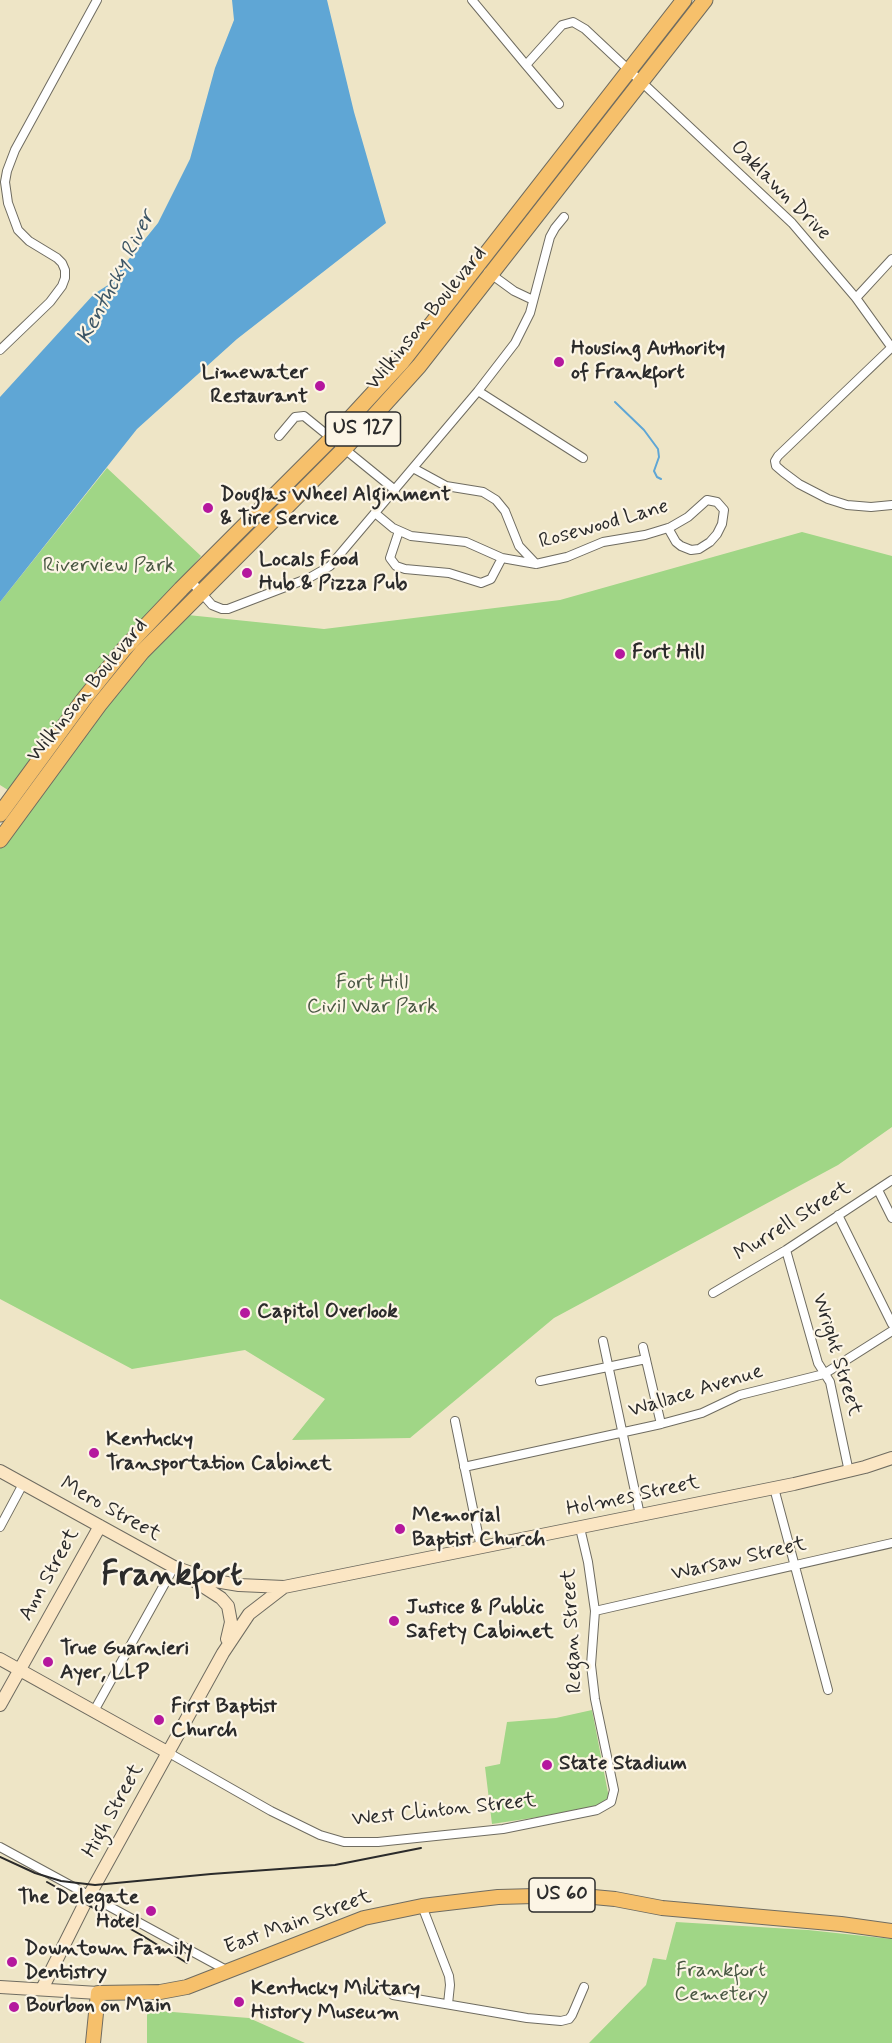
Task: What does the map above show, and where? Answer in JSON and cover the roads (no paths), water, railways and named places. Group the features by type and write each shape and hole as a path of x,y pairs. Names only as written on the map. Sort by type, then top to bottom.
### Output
{"highway":[{"name":"Wilkinson Boulevard","path":"0,840 113,687 142,652 345,448 419,366 485,270 630,70 684,0"},
{"name":"Wilkinson Boulevard","path":"0,814 110,665 152,618 332,438 485,270 642,81 705,0"}],"main road":[{"name":"Holmes Street","path":"239,1585 284,1587 774,1488 849,1472 892,1458"},
{"name":"Mero Street","path":"0,1471 174,1567 202,1577 239,1585"},
{"name":"Ann Street","path":"0,1705 100,1526"},
{"name":"High Street","path":"174,1567 221,1598 228,1606 231,1622 223,1653"},
{"name":"High Street","path":"42,1989 90,1895 223,1653 249,1614 284,1587"},
{"name":"West Clinton Street","path":"0,1659 169,1753"},
{"name":"East Main Street","path":"0,1987 98,1993 143,1993 172,1990 228,1971 364,1918 422,1906 498,1897 572,1895 615,1899 663,1908 841,1924 892,1931"},
{"path":"93,2043 98,1993"}],"street":[{"path":"0,350 50,302 65,278 62,263 28,241 18,230 8,203 7,171 15,150 97,0"},
{"path":"472,0 559,104"},
{"name":"Oaklawn Drive","path":"526,65 560,27 570,22 585,29 792,223 856,298 892,348"},
{"path":"190,580 212,604 219,609 228,609 309,579 321,573 335,561 478,391 515,343 527,321 550,237 564,217"},
{"path":"856,298 892,259"},
{"path":"485,270 514,291 533,300"},
{"path":"892,348 775,461 776,466 799,484 828,499 848,505 871,507 892,505"},
{"path":"478,391 583,458"},
{"path":"279,436 295,417 307,418 394,490"},
{"path":"413,468 446,486 483,492 496,500 505,511 515,538 536,564"},
{"name":"Rosewood Lane","path":"375,513 399,531 411,536 466,542 502,558 536,564 567,557 603,542 645,535 668,528 684,520 704,501 717,502 724,513 720,529 707,545 696,550 684,548 676,542 668,528"},
{"path":"399,531 390,558 393,564 400,568 449,573 481,583 491,579 502,558"},
{"path":"516,560 524,551"},
{"name":"Murrell Street","path":"713,1293 786,1250 892,1180"},
{"path":"878,1190 892,1218"},
{"path":"838,1215 892,1324"},
{"name":"Wright Street","path":"786,1250 818,1363 830,1382 849,1472"},
{"name":"Wallace Avenue","path":"464,1467 702,1413 740,1395 824,1374 892,1331"},
{"path":"603,1341 640,1515"},
{"path":"644,1347 661,1424"},
{"path":"540,1381 646,1359"},
{"path":"455,1421 481,1548"},
{"path":"0,1527 23,1484"},
{"path":"774,1488 828,1690"},
{"name":"Regan Street","path":"580,1528 590,1570 595,1611 591,1665 595,1699 612,1779 613,1796 610,1802"},
{"name":"Warsaw Street","path":"595,1611 892,1543"},
{"path":"94,1711 174,1567"},
{"name":"West Clinton Street","path":"169,1753 271,1811 320,1835 344,1842 378,1842 503,1829 597,1810 610,1802"},
{"path":"0,1847 228,1971"},
{"path":"422,1906 449,1976 448,2004"},
{"path":"393,1995 527,2018 561,2021 572,2015 584,1987"}],"water":[{"name":"Kentucky River","path":"232,0 327,0 354,112 386,223 237,339 137,429 0,602 0,397 94,294 108,285 158,223 190,159 215,68 234,20"}],"waterway":[{"path":"615,402 644,430 658,449 659,457 654,471 661,479"}],"railway":[{"path":"0,1857 35,1873 61,1881 95,1885 335,1865 421,1848"},
{"path":"47,1882 187,1963"}],"place":[{"name":"Housing Authority of Frankfort","path":"559,362"},
{"name":"Limewater Restaurant","path":"320,386"},
{"name":"Douglas Wheel Alginment & Tire Service","path":"208,508"},
{"name":"Locals Food Hub & Pizza Pub","path":"247,573"},
{"name":"Fort Hill","path":"620,654"},
{"name":"Capitol Overlook","path":"245,1313"},
{"name":"Kentucky Transportation Cabinet","path":"94,1453"},
{"name":"Memorial Baptist Church","path":"400,1529"},
{"name":"Justice & Public Safety Cabinet","path":"394,1621"},
{"name":"True Guarnieri Ayer, LLP","path":"48,1662"},
{"name":"First Baptist Church","path":"159,1720"},
{"name":"State Stadium","path":"547,1765"},
{"name":"The Delegate Hotel","path":"151,1911"},
{"name":"Downtown Family Dentistry","path":"12,1962"},
{"name":"Kentucky Military History Museum","path":"239,2002"},
{"name":"Bourbon on Main","path":"14,2007"}],"district":[{"name":"Frankfort","path":"172,1577"}],"park label":[{"name":"Riverview Park","path":"109,567"},
{"name":"Fort Hill Civil War Park","path":"372,996"},
{"name":"Frankfort Cemetery","path":"721,1984"}]}
